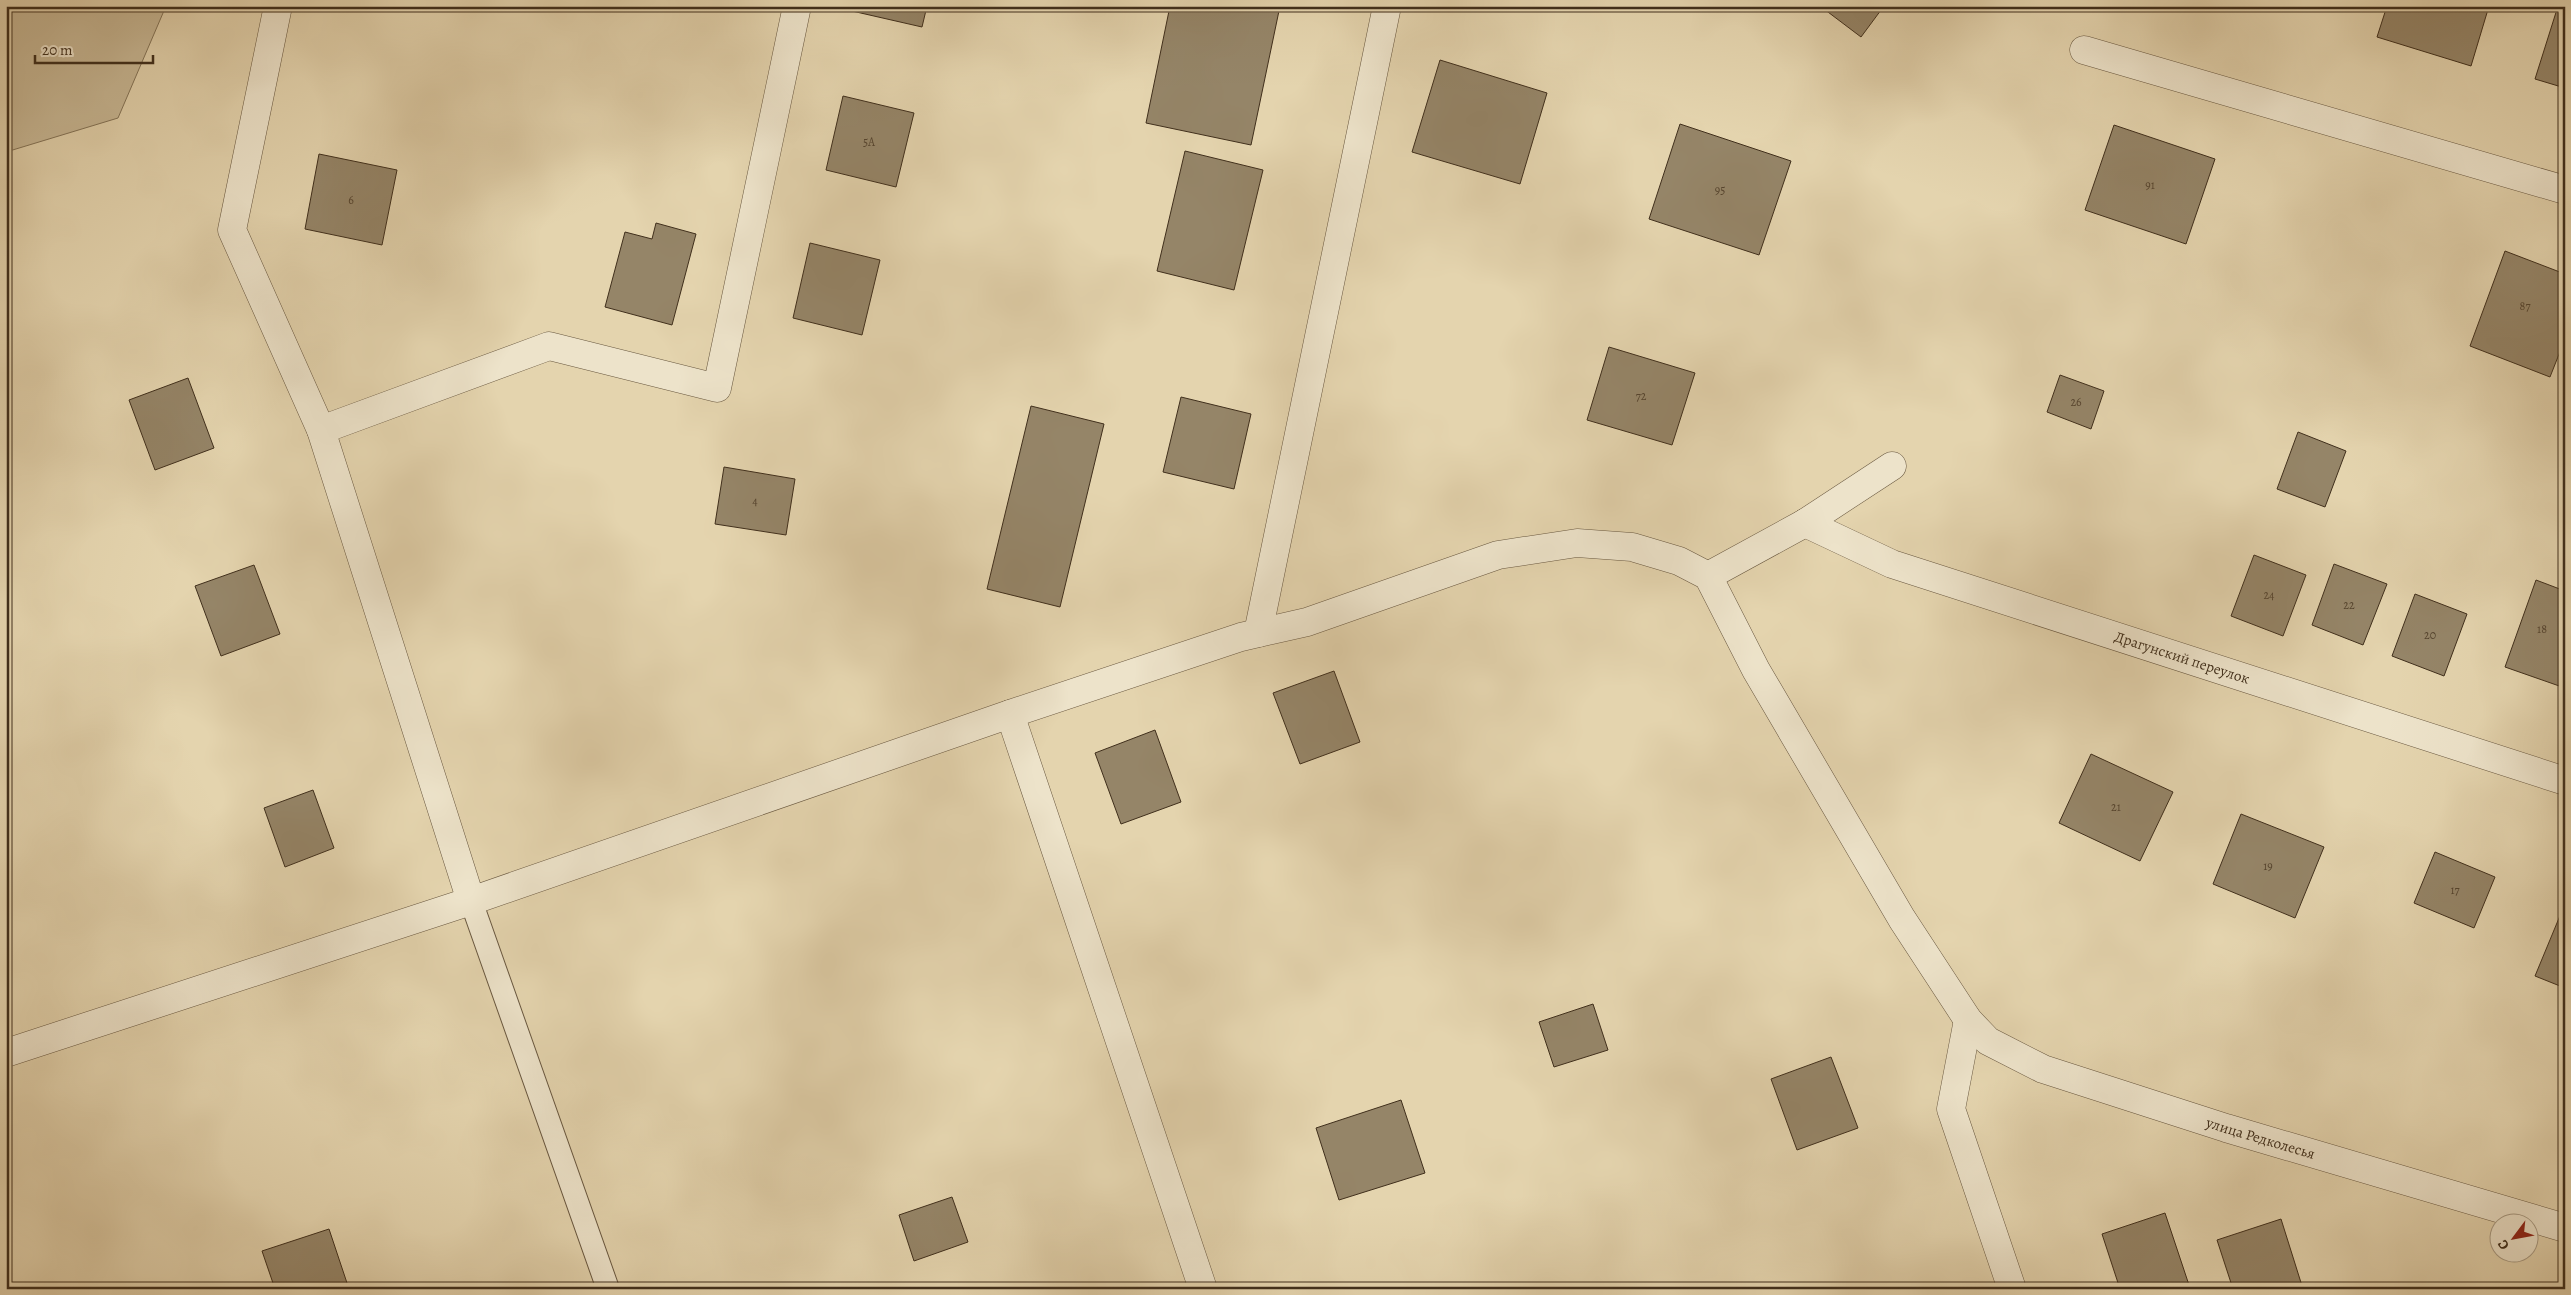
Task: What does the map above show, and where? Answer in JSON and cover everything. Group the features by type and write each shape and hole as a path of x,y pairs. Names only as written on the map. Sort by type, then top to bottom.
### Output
{"street":[{"path":"278,6 232,230 321,430 471,901"},
{"path":"321,430 549,346 717,388 797,6"},
{"path":"1258,633 1387,6"},
{"path":"2084,50 2565,190"},
{"path":"6,1053 471,901 1010,714 1258,633 1307,622 1498,555 1577,543 1632,547 1679,561 1708,576 1805,523 1892,466"},
{"name":"Драгунский переулок","path":"1805,523 1892,564 2565,781"},
{"name":"улица Редколесья","path":"1708,576 1766,687 1902,919 1968,1020 1988,1041 2043,1069 2226,1128 2565,1228"},
{"path":"1010,714 1203,1289"},
{"path":"1968,1020 1951,1109 2012,1289"}],"lane":[{"path":"471,901 608,1289"}],"shaded area":[{"path":"6,6 166,6 118,118 6,152"}],"building":[{"path":"853,6 927,6 922,27 852,11"},
{"path":"1170,6 1280,6 1251,145 1146,123"},
{"path":"1820,6 1884,6 1861,37"},
{"path":"2387,6 2489,6 2471,66 2377,37"},
{"path":"2558,6 2565,6 2565,88 2535,79"},
{"path":"1440,60 1547,93 1520,184 1412,152"},
{"path":"843,96 914,113 896,187 826,170"},
{"path":"1680,124 1791,161 1759,255 1649,219"},
{"path":"2114,125 2215,159 2186,244 2085,210"},
{"path":"1185,151 1263,170 1234,290 1157,271"},
{"path":"319,154 397,170 382,245 305,229"},
{"path":"656,223 696,234 672,325 605,307 625,232 652,239"},
{"path":"810,243 880,260 862,335 793,318"},
{"path":"2505,251 2565,274 2565,339 2550,377 2470,346"},
{"path":"1609,347 1695,373 1672,445 1587,420"},
{"path":"2060,375 2104,391 2091,429 2047,412"},
{"path":"188,378 214,448 155,470 129,400"},
{"path":"1181,397 1251,414 1234,489 1163,472"},
{"path":"1031,406 1104,424 1060,607 987,589"},
{"path":"2298,432 2346,451 2325,507 2277,489"},
{"path":"724,467 795,479 786,535 715,524"},
{"path":"2254,555 2306,575 2283,636 2231,616"},
{"path":"2334,564 2387,584 2363,645 2312,625"},
{"path":"254,565 280,634 221,656 195,586"},
{"path":"2536,580 2565,591 2565,688 2505,667"},
{"path":"2415,594 2467,614 2444,676 2392,656"},
{"path":"1334,671 1360,742 1300,764 1273,693"},
{"path":"1155,730 1181,802 1121,824 1095,753"},
{"path":"2091,754 2173,792 2140,861 2059,823"},
{"path":"313,790 334,848 285,867 264,808"},
{"path":"2241,814 2324,847 2295,918 2213,884"},
{"path":"2435,852 2495,877 2474,928 2414,903"},
{"path":"2565,906 2565,988 2535,976"},
{"path":"1593,1004 1608,1050 1554,1067 1539,1022"},
{"path":"1831,1057 1858,1128 1797,1150 1771,1079"},
{"path":"1401,1100 1425,1173 1339,1200 1316,1128"},
{"path":"952,1197 968,1242 914,1261 899,1215"},
{"path":"2165,1213 2190,1288 2120,1289 2102,1234"},
{"path":"2281,1219 2303,1289 2233,1289 2217,1240"},
{"path":"329,1229 348,1286 338,1289 275,1289 262,1251"}]}
